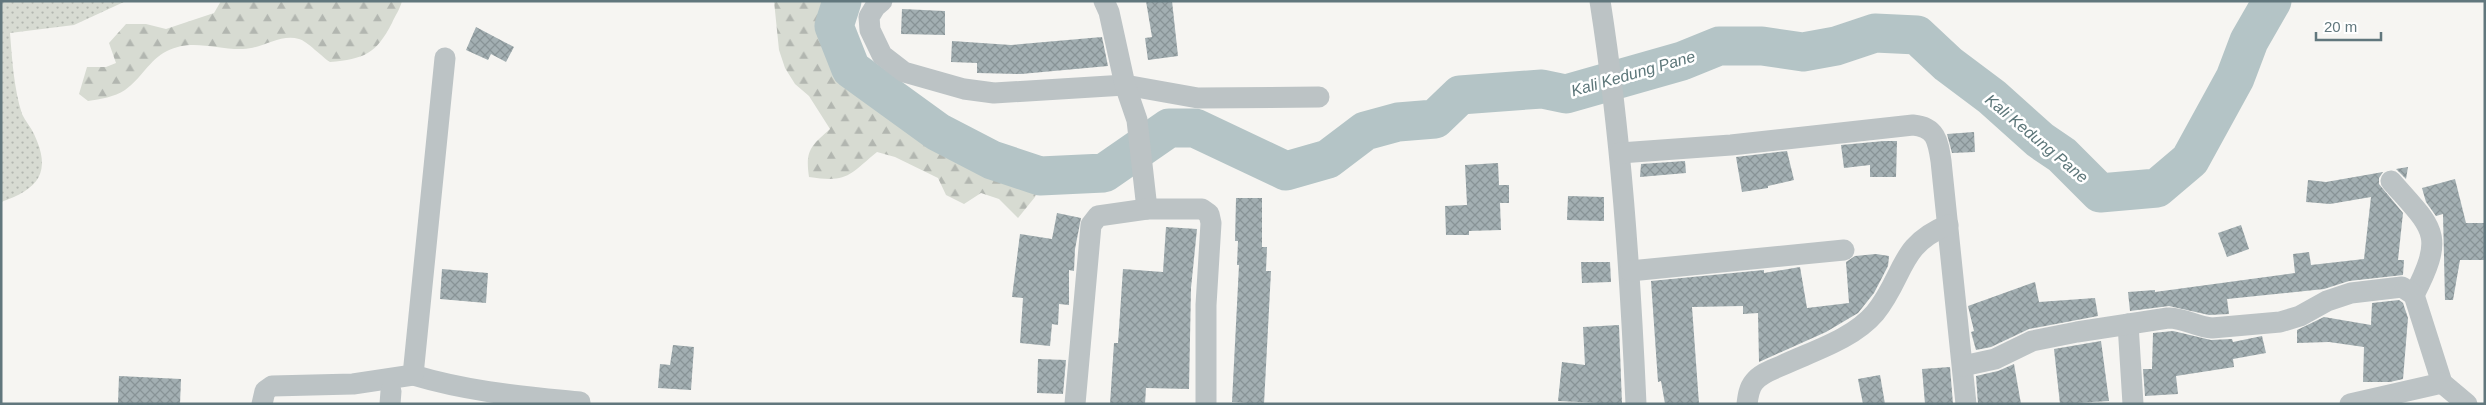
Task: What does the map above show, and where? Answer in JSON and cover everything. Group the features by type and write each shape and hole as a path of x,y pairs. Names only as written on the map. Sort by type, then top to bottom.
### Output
{"street":[{"path":"882,1 874,7 869,17 870,30 882,55 904,72 964,89 994,93 1125,85 1198,98 1319,98"},
{"path":"1104,1 1109,12 1125,85 1137,120 1147,201"},
{"path":"1600,1 1615,99 1620,153 1630,271 1636,404"},
{"path":"412,375 445,58"},
{"path":"1620,153 1731,145 1923,126 1936,135 1939,145 1948,225 1966,404"},
{"path":"2391,181 2422,217 2431,233 2433,251 2414,295"},
{"path":"1075,404 1091,225 1098,216 1147,201 1202,209 1209,214 1211,223 1206,305 1206,404"},
{"path":"1747,404 1751,386 1763,374 1842,337 1862,325 1875,313 1910,250 1931,232 1948,225"},
{"path":"1630,271 1844,250"},
{"path":"1963,366 1995,359 2032,342 2128,324 2180,318 2212,328 2280,322 2300,316 2326,301 2351,293 2402,287 2414,295 2442,384 2467,404"},
{"path":"2128,324 2133,404"},
{"path":"262,404 265,391 272,386 354,384 412,375 453,387 580,402"},
{"path":"2350,404 2442,384"}],"green space":[{"path":"1,1 126,1 74,25 10,33 19,104 22,114 33,131 42,159 41,169 33,185 14,197 1,202"},
{"path":"221,1 402,1 399,10 380,42 368,53 360,57 330,62 306,43 292,38 285,38 257,47 243,49 186,45 176,47 161,55 150,64 131,86 121,92 88,101 79,94 87,67 106,67 116,63 109,43 126,24 146,24 166,29 214,13"},
{"path":"774,1 834,1 826,26 844,74 934,139 988,168 1039,184 1035,197 1018,218 999,199 981,193 964,204 946,195 938,178 895,157 877,152 853,172 840,178 822,179 809,177 808,160 811,149 830,129 809,96 795,84 785,68 779,50"}],"building":[{"path":"1146,1 1172,1 1178,56 1148,60 1145,38 1152,37"},
{"path":"902,9 945,11 945,35 901,34"},
{"path":"476,27 514,47 506,62 491,54 488,60 466,50"},
{"path":"1102,37 1108,66 1021,74 977,73 977,63 951,62 952,41 1011,45"},
{"path":"1974,132 1975,152 1952,153 1947,134"},
{"path":"1897,141 1896,177 1870,177 1870,165 1844,168 1841,145"},
{"path":"1787,151 1794,180 1768,186 1768,188 1742,192 1736,157"},
{"path":"1685,161 1686,173 1640,177 1641,164"},
{"path":"1498,163 1499,185 1509,185 1509,203 1500,203 1501,230 1469,231 1469,235 1446,235 1445,206 1467,205 1465,165"},
{"path":"2408,167 2406,179 2396,169"},
{"path":"2383,172 2379,178 2379,184 2403,213 2398,260 2404,260 2403,275 2349,281 2324,289 2227,299 2229,314 2209,315 2169,306 2130,311 2128,292 2155,290 2155,292 2295,273 2293,254 2309,252 2311,265 2364,259 2371,197 2330,204 2306,202 2308,180 2326,182"},
{"path":"2455,179 2466,223 2484,223 2485,260 2460,260 2453,300 2445,300 2443,214 2436,216 2426,202 2422,188"},
{"path":"1568,196 1604,197 1604,221 1567,220"},
{"path":"1236,198 1262,198 1262,247 1267,247 1266,271 1271,271 1264,404 1232,402 1239,265 1237,265 1238,241 1235,241"},
{"path":"1057,213 1081,218 1075,249 1074,271 1069,270 1069,305 1059,304 1058,325 1052,324 1050,346 1020,343 1023,298 1012,297 1020,234 1052,239"},
{"path":"2241,225 2249,249 2227,257 2218,233"},
{"path":"1166,227 1197,229 1191,288 1189,389 1146,388 1145,404 1110,404 1114,343 1118,343 1123,269 1163,272"},
{"path":"1876,254 1889,256 1888,266 1874,293 1858,313 1826,332 1759,362 1758,313 1743,314 1743,306 1692,307 1699,404 1665,404 1661,381 1658,382 1651,281 1764,270 1764,273 1800,267 1807,308 1849,303 1846,262 1855,256"},
{"path":"1581,262 1610,262 1611,282 1582,283"},
{"path":"442,269 488,273 486,303 440,299"},
{"path":"2035,282 2039,302 2095,298 2098,316 2029,329 1991,347 1976,350 1971,332 1974,331 1968,306"},
{"path":"2399,300 2403,303 2408,318 2403,379 2390,382 2363,382 2364,347 2329,342 2297,343 2297,330 2324,317 2371,325 2372,303"},
{"path":"1619,325 1622,404 1558,401 1562,362 1585,365 1583,327"},
{"path":"2173,331 2211,340 2232,339 2233,342 2262,336 2266,353 2233,359 2234,367 2176,376 2178,394 2145,396 2143,369 2152,369 2153,333"},
{"path":"2101,341 2109,401 2060,404 2054,349"},
{"path":"673,345 694,347 691,390 658,388 660,364 670,365"},
{"path":"1038,359 1066,360 1063,394 1037,393"},
{"path":"2014,364 2021,404 1978,404 1976,376 1998,371"},
{"path":"1950,367 1953,404 1925,404 1922,369"},
{"path":"1880,375 1885,404 1863,404 1858,379"},
{"path":"119,376 181,379 180,404 118,404"}],"waterway":[{"name":"Kali Kedung Pane","path":"842,1 834,26 851,69 938,132 992,160 1040,176 1104,173 1169,128 1195,128 1286,171 1328,159 1365,131 1398,122 1435,119 1460,95 1542,89 1566,94 1682,61 1719,46 1762,46 1803,52 1836,46 1875,33 1917,35 1948,64 1992,97 2040,140 2062,155 2100,193 2157,188 2190,160 2235,78 2249,41 2272,1"}]}
